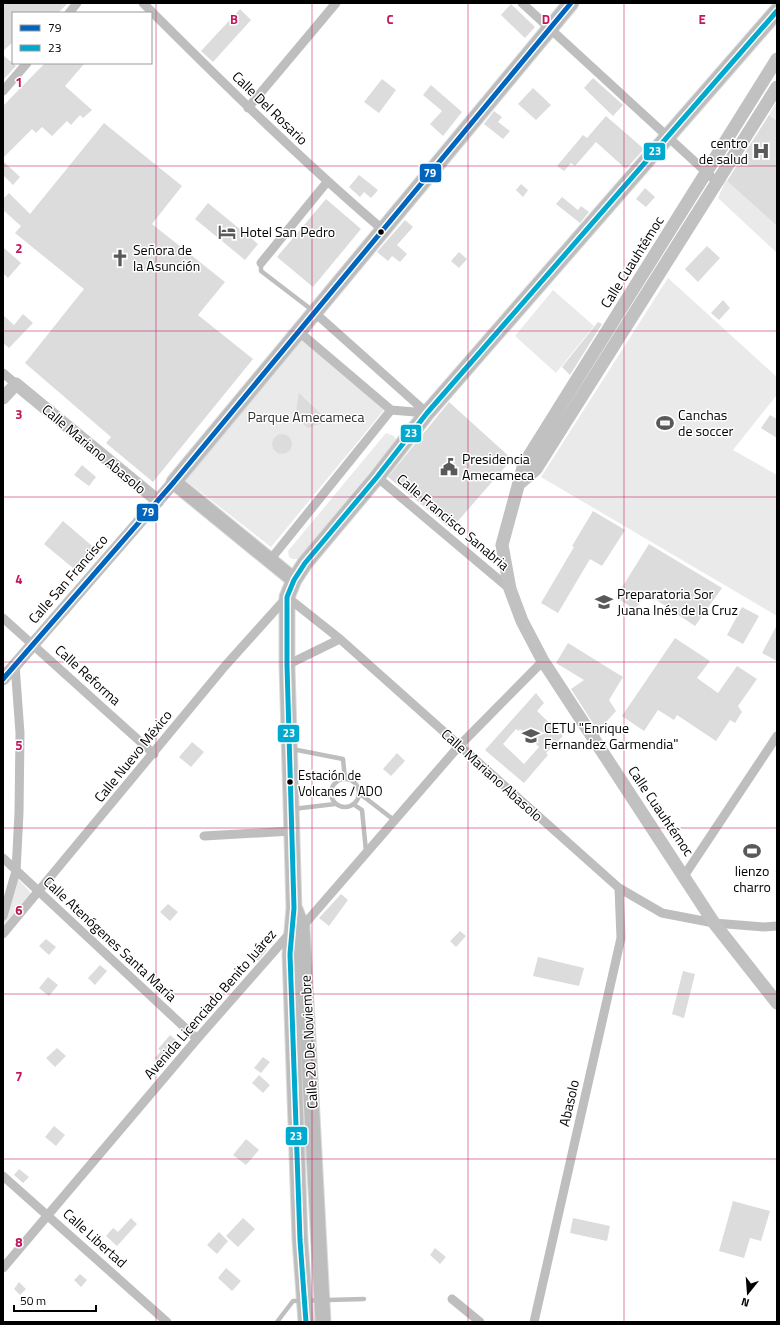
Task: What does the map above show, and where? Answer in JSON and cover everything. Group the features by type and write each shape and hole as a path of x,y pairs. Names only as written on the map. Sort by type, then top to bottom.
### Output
{"main road":[{"path":"294,580 174,482 382,229 571,3"},
{"name":"Calle 20 De Noviembre","path":"323,1322 297,929 294,908 287,665 287,597 294,580 305,563 378,477 427,413 777,11"},
{"name":"Calle Cuauhtémoc","path":"777,59 707,174 524,464 502,545 510,589 522,621 543,661 714,922 777,1003"},
{"name":"Calle Cuauhtémoc","path":"520,483 536,469 777,87"},
{"path":"748,106 760,114"},
{"path":"645,272 656,278"},
{"path":"582,371 594,377"},
{"path":"3,398 16,384"},
{"name":"Calle Mariano Abasolo","path":"16,384 158,501 174,482"},
{"name":"Calle San Francisco","path":"3,679 158,501"},
{"name":"Calle 20 De Noviembre","path":"297,929 290,962 300,1240 306,1322"},
{"path":"300,1240 318,1236"}],"street":[{"path":"70,12 77,3"},
{"name":"Calle Del Rosario","path":"143,3 248,108 327,182 382,229"},
{"path":"248,108 336,3"},
{"path":"522,3 717,182"},
{"path":"3,91 26,64"},
{"path":"261,267 327,182"},
{"path":"314,312 427,413"},
{"path":"298,331 391,410 427,413"},
{"name":"Calle Mariano Abasolo","path":"3,373 16,384"},
{"path":"270,560 391,410"},
{"name":"Calle Francisco Sanabria","path":"378,477 510,589"},
{"name":"Calle Mariano Abasolo","path":"287,597 340,639 619,888 662,913 714,922"},
{"name":"Calle Nuevo México","path":"3,934 154,754 225,666 287,597"},
{"name":"Calle Reforma","path":"3,618 154,754"},
{"path":"287,665 340,639"},
{"name":"Avenida Licenciado Benito Juárez","path":"3,1268 197,1039 366,852 459,746 543,661"},
{"path":"3,916 16,871 20,732 15,665"},
{"path":"684,876 777,736"},
{"path":"204,836 292,831"},
{"name":"Calle Atenógenes Santa María","path":"3,858 197,1039"},
{"name":"Abasolo","path":"534,1322 621,938 619,888"},
{"path":"714,922 764,927 777,926"},
{"name":"Calle Libertad","path":"3,1176 167,1322"},
{"path":"452,1299 480,1322"}],"lane":[{"path":"261,267 314,312"},
{"path":"290,748 343,759 345,779"},
{"path":"291,809 336,804 344,807 353,804 358,798 356,785 345,779 336,782 331,791 331,796 336,804"},
{"path":"358,793 394,820"},
{"path":"353,804 362,810 366,852"},
{"path":"278,1322 293,1301 364,1299"}],"green space":[{"path":"777,101 777,121 769,115"},
{"path":"726,180 777,226 777,253 718,198"},
{"name":"Canchas de soccer","path":"668,278 777,377 776,396 733,450 777,475 777,616 541,477"},
{"path":"553,290 594,326 556,373 515,336"},
{"name":"Parque Amecameca","path":"299,337 384,410 271,547 184,479"},
{"path":"386,433 394,436 396,440 298,559 292,559 289,557 288,551"},
{"path":"17,878 33,895 3,932 3,921"}],"building":[{"path":"3,3 68,3 59,12 12,12 12,43 3,51"},
{"path":"511,4 535,27 525,38 501,15"},
{"path":"240,9 251,20 213,62 201,51"},
{"path":"3,55 16,66 3,80"},
{"path":"44,64 84,64 65,86 92,110 83,118 80,115 71,125 67,121 52,136 42,127 36,133 32,129 3,158 3,106"},
{"path":"593,78 623,105 613,116 584,88"},
{"path":"382,79 396,90 379,113 364,102"},
{"path":"431,85 462,112 443,136 430,124 442,111 423,95"},
{"path":"533,88 551,105 536,120 518,104"},
{"path":"494,111 502,117 498,122 510,131 503,139 484,124"},
{"name":"centro de salud","path":"769,115 777,121 777,226 727,181"},
{"path":"606,116 644,149 626,169 596,142 575,166 571,163 564,171 557,166 583,135 587,138"},
{"path":"104,123 182,186 152,224 225,282 198,315 253,359 153,482 106,443 111,437 25,363 84,289 15,233 21,226 3,210 3,199 9,193 30,214"},
{"path":"3,161 20,177 13,185 3,175"},
{"path":"359,175 378,190 371,198 364,192 360,197 349,187"},
{"path":"521,184 528,190 523,197 516,190"},
{"path":"645,188 655,197 646,207 636,199"},
{"path":"562,197 578,210 581,206 589,212 580,223 556,204"},
{"path":"326,199 361,229 313,287 277,257"},
{"name":"Hotel San Pedro","path":"208,203 258,244 245,260 195,219"},
{"path":"405,220 413,227 397,245 407,254 400,262 392,256 388,261 377,252"},
{"path":"707,246 720,258 698,282 685,269"},
{"path":"3,247 21,263 8,278 3,273"},
{"path":"459,252 467,259 459,268 451,261"},
{"path":"723,300 730,308 719,320 711,313"},
{"path":"23,314 33,323 9,348 3,343 3,315 14,325"},
{"path":"598,322 602,324 570,375 562,367"},
{"path":"299,393 328,421 308,428 295,417"},
{"name":"Presidencia Amecameca","path":"449,402 512,459 451,529 388,477"},
{"path":"770,415 777,419 777,438 761,428"},
{"path":"282,434 289,437 292,444 289,451 282,454 275,451 272,444 275,437"},
{"path":"82,465 96,477 89,486 74,475"},
{"path":"593,511 625,530 602,566 590,559 558,613 541,603"},
{"path":"63,521 98,551 79,573 44,544"},
{"path":"649,544 722,588 695,626 646,593 635,610 616,597"},
{"path":"742,607 759,616 743,644 727,635"},
{"path":"777,625 777,661 762,653"},
{"path":"675,638 710,661 697,678 718,693 737,666 757,679 738,706 742,712 735,723 730,720 716,741 677,715 674,720 658,710 644,731 622,716"},
{"path":"568,643 623,677 609,700 616,711 598,731 571,689 584,680 556,663"},
{"name":"CETU \"Enrique Fernandez Garmendia\"","path":"536,693 544,703 537,711 563,736 546,753 548,755 524,783 485,750","holes":["516,729 519,731 520,729 539,747 524,764 503,744"]},
{"path":"192,742 204,752 191,767 179,757"},
{"path":"397,753 405,761 391,776 383,769"},
{"path":"341,894 348,900 329,926 319,918"},
{"path":"168,904 178,912 170,921 160,912"},
{"path":"460,931 466,936 456,947 450,941"},
{"path":"46,939 56,947 49,955 39,946"},
{"path":"264,947 267,950 258,961 254,957"},
{"path":"538,957 584,968 579,986 533,976"},
{"path":"100,965 107,971 95,985 88,978"},
{"path":"683,971 695,974 684,1018 672,1014"},
{"path":"48,977 58,985 49,996 39,988"},
{"path":"170,1035 182,1045 164,1065 155,1058 161,1051 158,1049"},
{"path":"57,1048 66,1056 55,1067 46,1058"},
{"path":"263,1057 270,1062 261,1073 254,1068"},
{"path":"259,1075 270,1085 263,1093 252,1083"},
{"path":"54,1126 65,1135 56,1146 45,1137"},
{"path":"246,1139 259,1150 246,1165 233,1155"},
{"path":"19,1169 29,1177 23,1183 14,1175"},
{"path":"733,1201 770,1211 761,1241 750,1238 744,1258 719,1251"},
{"path":"131,1218 137,1224 117,1246 106,1236 113,1228 118,1232"},
{"path":"243,1218 255,1229 238,1247 226,1236"},
{"path":"573,1218 610,1226 607,1241 570,1233"},
{"path":"219,1232 228,1241 217,1254 207,1245"},
{"path":"435,1248 446,1257 440,1264 430,1255"},
{"path":"226,1268 241,1281 232,1291 218,1278"},
{"path":"80,1274 87,1280 81,1287 74,1280"},
{"path":"19,1282 26,1289 20,1295 14,1289"}],"transit line":[{"name":"79","path":"3,679 174,482 571,3"},
{"name":"23","path":"306,1322 300,1240 290,954 294,908 287,665 287,597 294,580 305,563 377,477 427,413 777,11"}],"place":[{"name":"centro de salud","path":"761,151"},
{"name":"Hotel San Pedro","path":"227,232"},
{"name":"Señora de la Asunción","path":"120,258"},
{"name":"Canchas de soccer","path":"665,423"},
{"name":"Presidencia Amecameca","path":"449,467"},
{"name":"Preparatoria Sor Juana Inés de la Cruz","path":"604,602"},
{"name":"CETU \"Enrique Fernandez Garmendia\"","path":"531,736"},
{"name":"Estación de Volcanes / ADO","path":"290,782"},
{"name":"lienzo charro","path":"752,851"}]}
